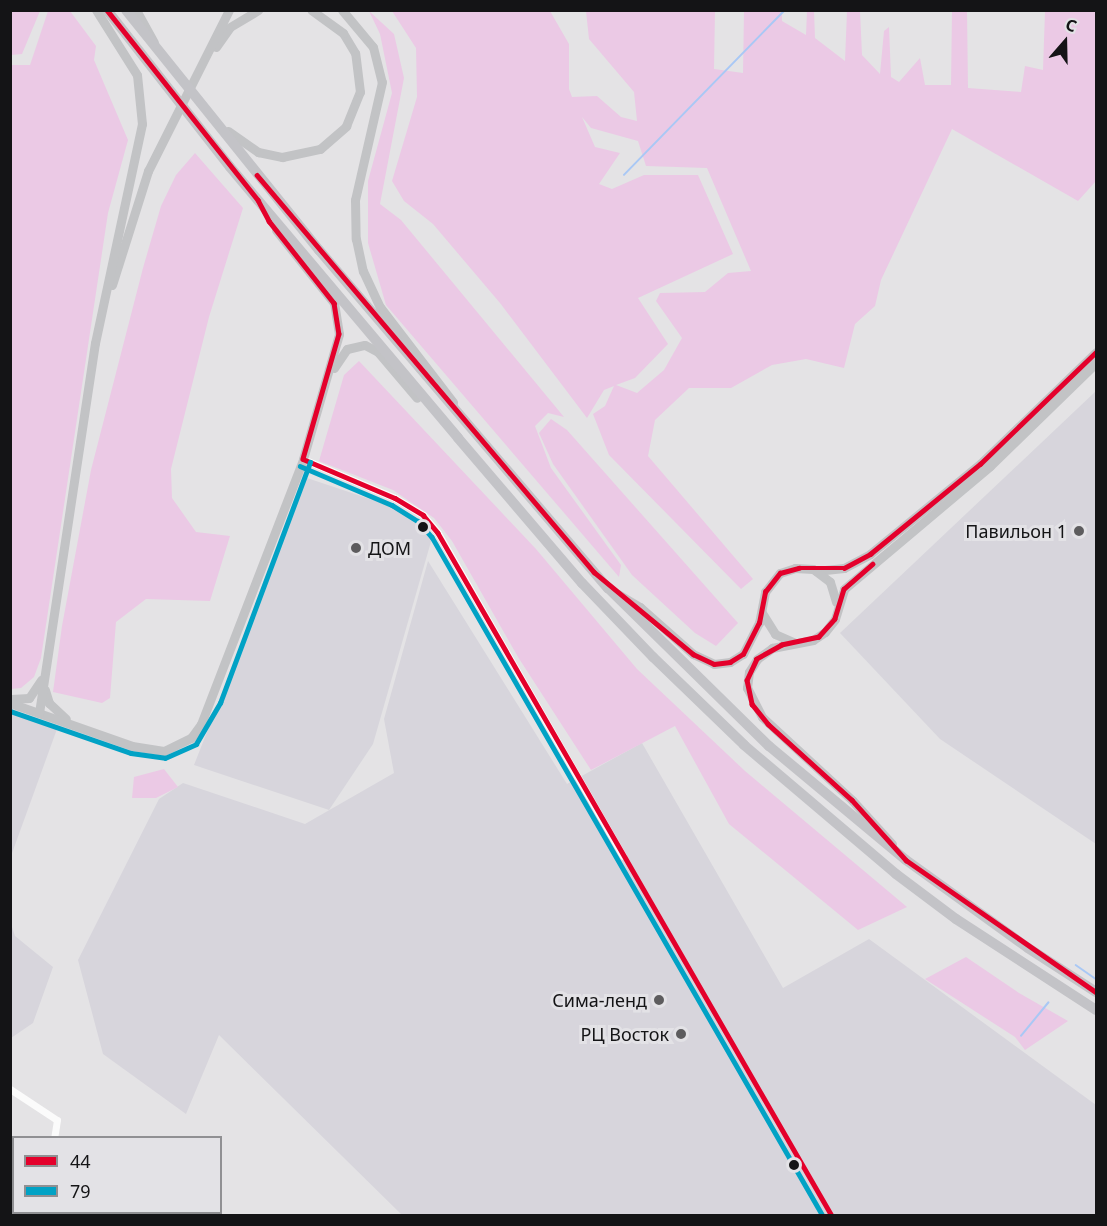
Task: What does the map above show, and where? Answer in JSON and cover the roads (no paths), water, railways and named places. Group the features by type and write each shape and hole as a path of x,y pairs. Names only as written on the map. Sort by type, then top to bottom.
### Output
{"main road":[{"path":"39,713 95,343 135,163 143,110 142,91 131,63 96,10"},
{"path":"107,10 258,200 582,583 744,745 904,880 1096,1010"},
{"path":"126,10 189,92 465,422 608,588 769,746 901,855 966,905 1080,982 1096,990"},
{"path":"136,10 158,52"},
{"path":"216,36 222,10"},
{"path":"89,389 124,239 160,146 229,10"},
{"path":"202,64 230,27 258,10"},
{"path":"189,92 232,135 258,152 296,156 330,143 346,126 357,105 360,66 343,33 311,10"},
{"path":"342,10 373,46 381,77 378,110 355,200 356,238 363,271 380,307 444,386 465,422"},
{"path":"10,701 132,746 164,751 191,738 213,700 303,459 339,334 337,310 269,221 258,200"},
{"path":"327,381 346,349 365,345 378,352 436,419 458,438"},
{"path":"608,588 640,607 693,654 714,664 734,660 743,654 762,613 765,592 780,573 799,568 816,571 844,568 870,554 980,464 1096,351"},
{"path":"901,855 852,800 768,724 752,704 747,680 754,664 772,648 819,637 830,626 848,585 996,460 1096,363"},
{"path":"816,571 830,582 837,611"},
{"path":"762,613 775,634 793,642"},
{"path":"10,701 26,699 35,693 48,652"},
{"path":"45,673 45,694 55,712 87,729"},
{"path":"1071,995 1096,1017"}],"street":[{"path":"303,459 395,498 423,515 438,533 623,856"},
{"path":"10,1089 57,1120 54,1136"}],"waterway":[{"path":"624,175 785,10"},
{"path":"1076,965 1096,979"},
{"path":"1021,1036 1048,1003"}],"place":[{"name":"Павильон 1","path":"1079,531"},
{"name":"ДОМ","path":"356,548"},
{"name":"Сима-ленд","path":"659,1000"},
{"name":"РЦ Восток","path":"681,1034"}]}
